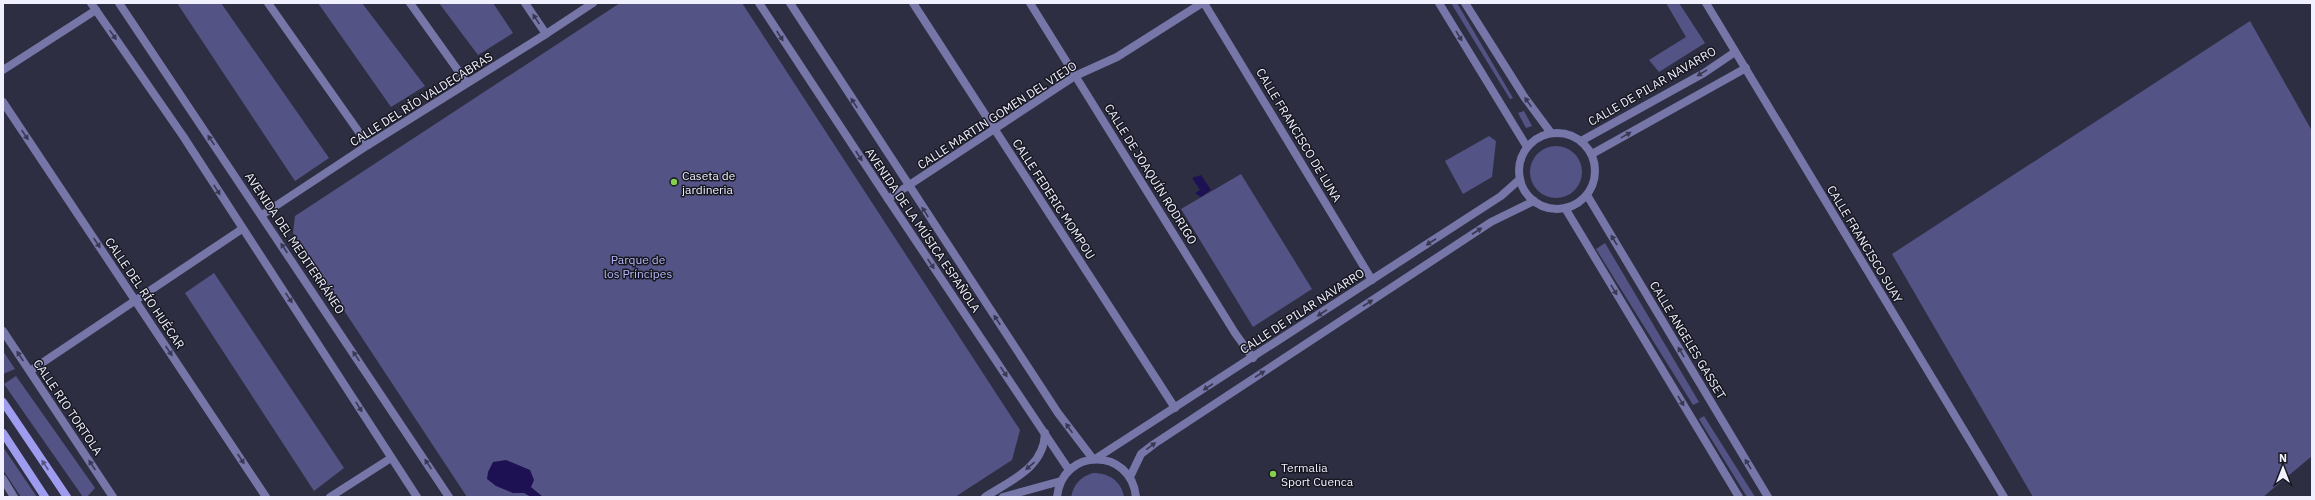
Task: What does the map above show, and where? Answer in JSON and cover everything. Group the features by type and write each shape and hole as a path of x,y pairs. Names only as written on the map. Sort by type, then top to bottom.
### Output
{"main road":[{"path":"3,402 66,497"},
{"path":"3,433 45,497"}],"street":[{"path":"91,3 183,136 242,229 308,326 417,497"},
{"name":"AVENIDA DEL MEDITERRÁNEO","path":"119,3 449,497"},
{"path":"268,3 368,145"},
{"path":"410,3 467,83"},
{"path":"525,3 546,34"},
{"name":"CALLE DEL RÍO VALDECABRAS","path":"262,215 368,145 593,3"},
{"name":"AVENIDA DE LA MÚSICA ESPAÑOLA","path":"759,3 888,200 1070,470"},
{"name":"AVENIDA DE LA MÚSICA ESPAÑOLA","path":"790,3 1058,412 1094,459"},
{"name":"CALLE FEDERIC MOMPOU","path":"913,3 1175,408"},
{"name":"CALLE DE JOAQUÍN RODRIGO","path":"1030,3 1235,333 1253,358"},
{"name":"CALLE MARTIN GOMEN DEL VIEJO","path":"888,200 1075,76 1117,57 1203,3"},
{"name":"CALLE FRANCISCO DE LUNA","path":"1203,3 1372,280"},
{"path":"1439,3 1527,148"},
{"path":"1465,3 1525,98 1551,134"},
{"name":"CALLE FRANCISCO SUAY","path":"1706,3 2004,497"},
{"path":"3,70 96,10"},
{"name":"CALLE DE PILAR NAVARRO","path":"1581,141 1704,73 1735,52"},
{"path":"1592,154 1746,68"},
{"name":"CALLE DEL RÍO HUÉCAR","path":"3,102 266,497"},
{"path":"1551,134 1570,135 1581,141 1592,154 1595,175 1587,194 1577,204 1565,208 1546,208 1534,201 1524,190 1520,179 1520,163 1527,148 1538,138 1551,134"},
{"name":"CALLE DE PILAR NAVARRO","path":"1070,470 1080,462 1094,459 1253,358 1501,196 1520,179"},
{"name":"CALLE ANGELES GASSET","path":"1587,194 1768,497"},
{"path":"1130,477 1140,454 1154,444 1491,222 1534,201"},
{"path":"1565,208 1738,497"},
{"path":"30,371 242,229"},
{"name":"CALLE RIO TORTOLA","path":"3,331 114,497"},
{"path":"985,497 1035,463 1044,446 1045,432"},
{"path":"330,497 391,458"},
{"path":"1094,459 1115,463 1130,477 1136,497"},
{"path":"1058,497 1061,481 1070,470"},
{"path":"3,479 14,497"},
{"path":"1003,497 1061,481"}],"green space":[{"path":"177,3 221,3 329,158 295,181"},
{"path":"318,3 362,3 425,86 391,107"},
{"path":"439,3 493,3 513,33 478,55"},
{"name":"Parque de los Príncipes","path":"620,3 742,3 1020,430 1012,460 955,497 467,497 293,233 295,216"},
{"path":"1451,3 1457,3 1513,98 1510,99"},
{"path":"1666,3 1679,3 1705,43 1659,72 1649,60 1686,37"},
{"path":"2250,21 2312,131 2312,456 2263,497 2033,497 1892,254"},
{"path":"1524,111 1532,126 1526,128 1518,113"},
{"path":"1489,136 1496,141 1492,177 1463,194 1445,161"},
{"path":"1551,146 1561,146 1575,153 1582,167 1582,177 1575,191 1561,198 1551,198 1541,194 1534,187 1530,177 1530,167 1534,157 1541,150"},
{"path":"1241,174 1312,289 1253,327 1181,209"},
{"path":"1605,243 1699,402 1693,405 1596,249"},
{"path":"214,273 344,468 314,491 185,293"},
{"path":"3,351 15,369 3,374"},
{"path":"16,376 95,488 87,497 83,497 4,384"},
{"path":"1704,416 1755,497 1747,497 1699,419"},
{"path":"3,447 37,497 21,497 3,470"},
{"path":"1093,473 1104,474 1117,482 1124,497 1071,497 1078,482 1084,477"}],"shaded area":[{"path":"1201,175 1211,190 1201,197 1195,193 1200,190 1192,178"},
{"path":"506,460 530,470 534,480 531,487 543,497 531,497 524,493 513,493 496,486 487,479 488,472 493,462"}],"place":[{"name":"Caseta de jardineria","path":"674,182"},
{"name":"Termalia Sport Cuenca","path":"1273,474"}]}
